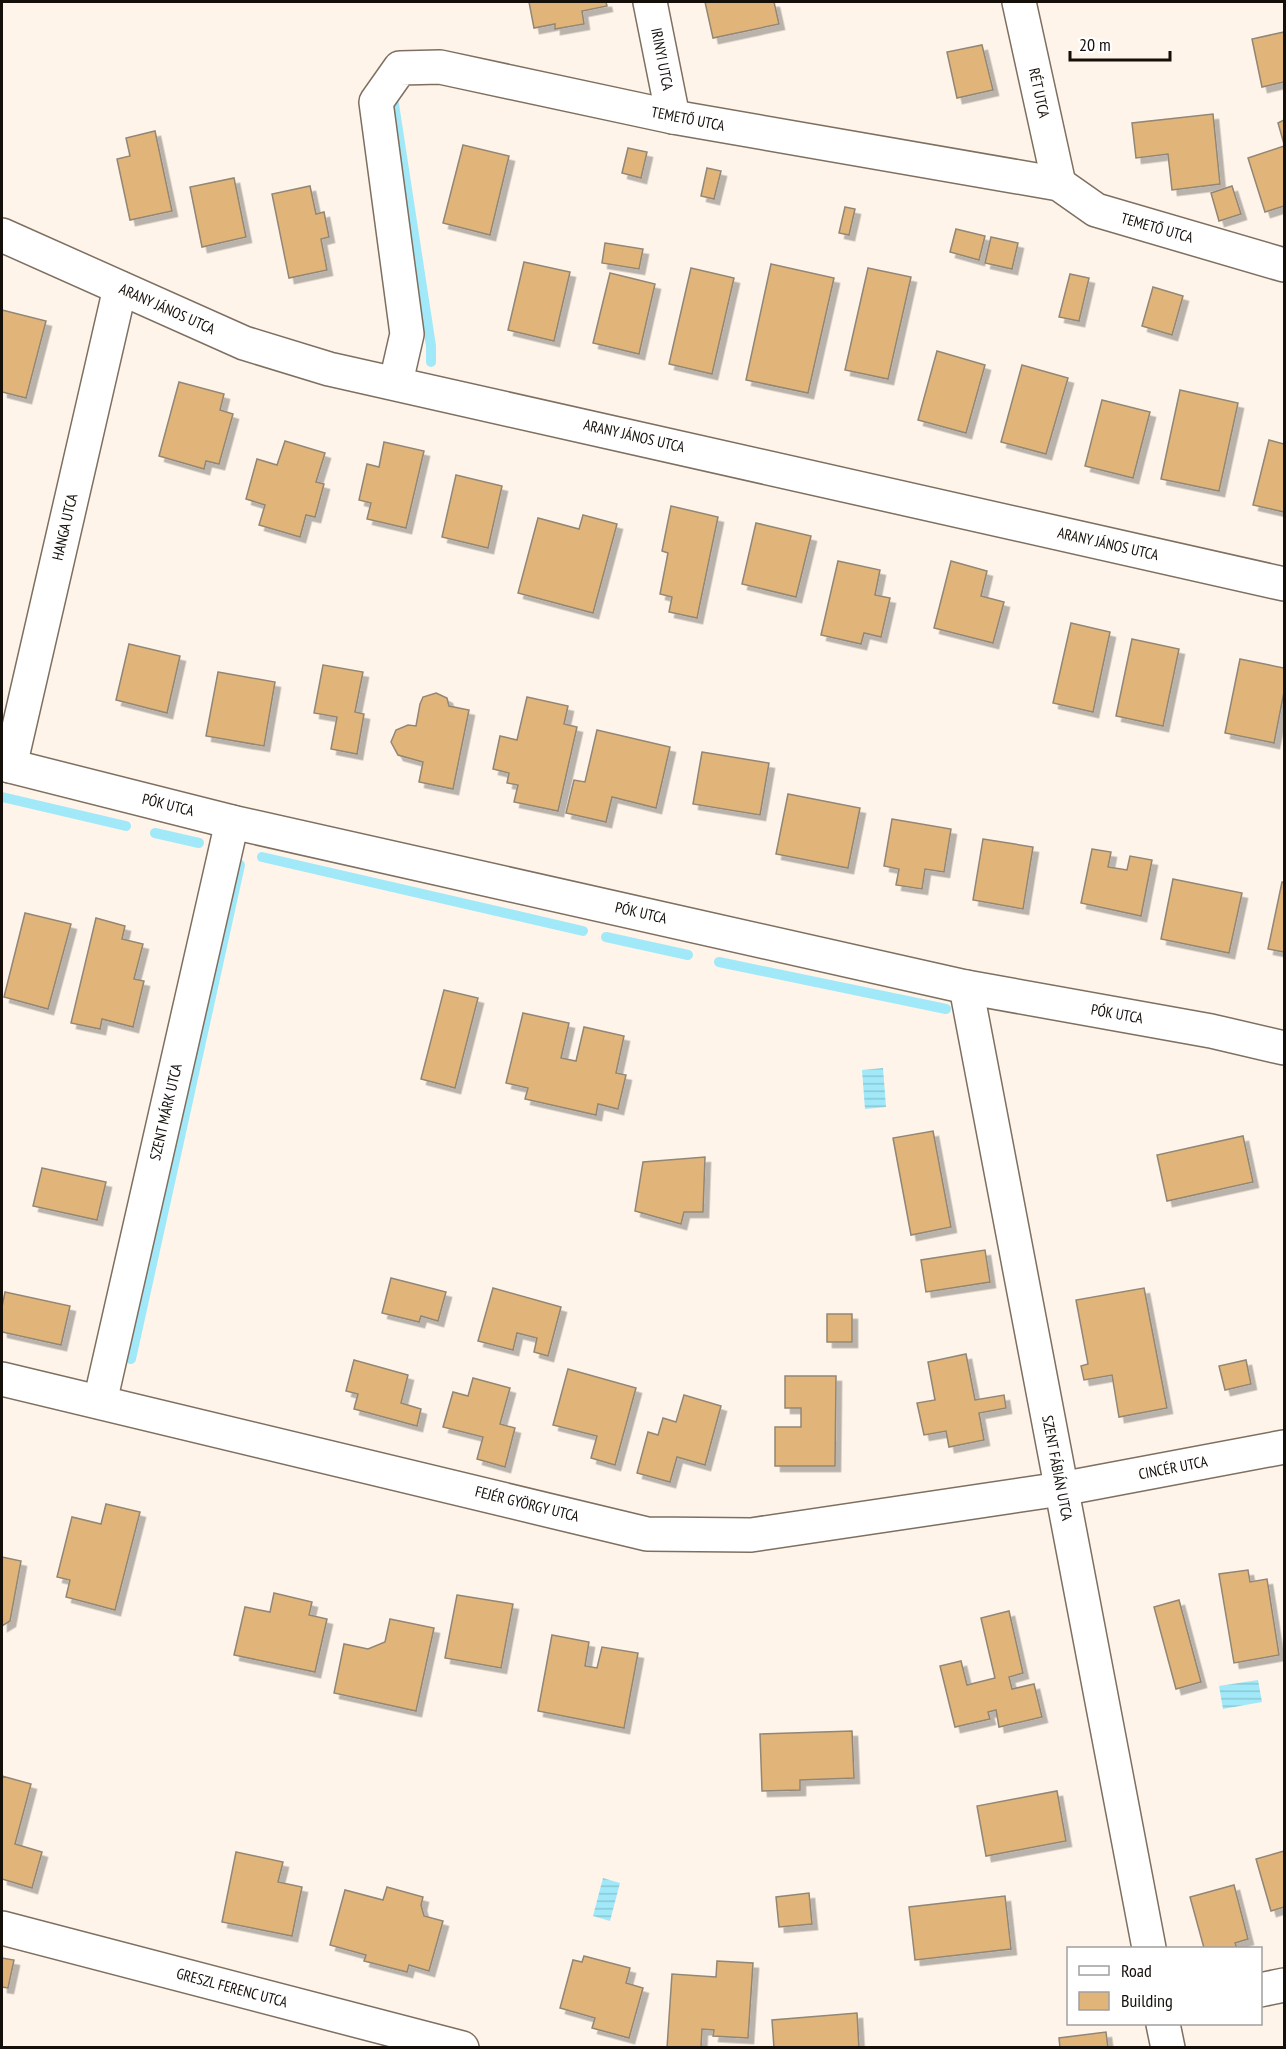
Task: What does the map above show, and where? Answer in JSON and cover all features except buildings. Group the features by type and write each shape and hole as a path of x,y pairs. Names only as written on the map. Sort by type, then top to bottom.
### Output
{"street":[{"name":"IRINYI UTCA","path":"650,2 673,117"},
{"name":"RÉT UTCA","path":"1019,2 1059,184"},
{"name":"TEMETŐ UTCA","path":"396,382 407,334 376,102 400,68 440,67 673,117 1059,184 1096,210 1284,265"},
{"name":"ARANY JÁNOS UTCA","path":"2,235 244,343 329,369 396,382 1284,584"},
{"name":"HANGA UTCA","path":"6,765 120,288"},
{"name":"PÓK UTCA","path":"6,765 232,822 966,987 1211,1031 1284,1048"},
{"name":"SZENT MÁRK UTCA","path":"100,1402 232,822"},
{"name":"SZENT FÁBIÁN UTCA","path":"966,987 1149,1947"},
{"name":"FEJÉR GYÖRGY UTCA","path":"2,1379 646,1534 751,1535 1061,1489"},
{"name":"CINCÉR UTCA","path":"1061,1489 1284,1447"},
{"name":"GRESZL FERENC UTCA","path":"2,1928 462,2048"},
{"path":"1262,1990 1284,1985"},
{"path":"1163,2025 1168,2048"}],"water":[{"path":"883,1068 886,1107 865,1109 862,1070"},
{"path":"1258,1680 1262,1702 1223,1709 1219,1686"},
{"path":"603,1878 620,1883 610,1921 593,1916"}],"waterway":[{"path":"394,104 431,346 431,362"},
{"path":"2,797 126,826"},
{"path":"155,833 199,843"},
{"path":"262,857 583,931"},
{"path":"131,1359 240,865"},
{"path":"606,937 688,955"},
{"path":"719,962 946,1009"}]}
